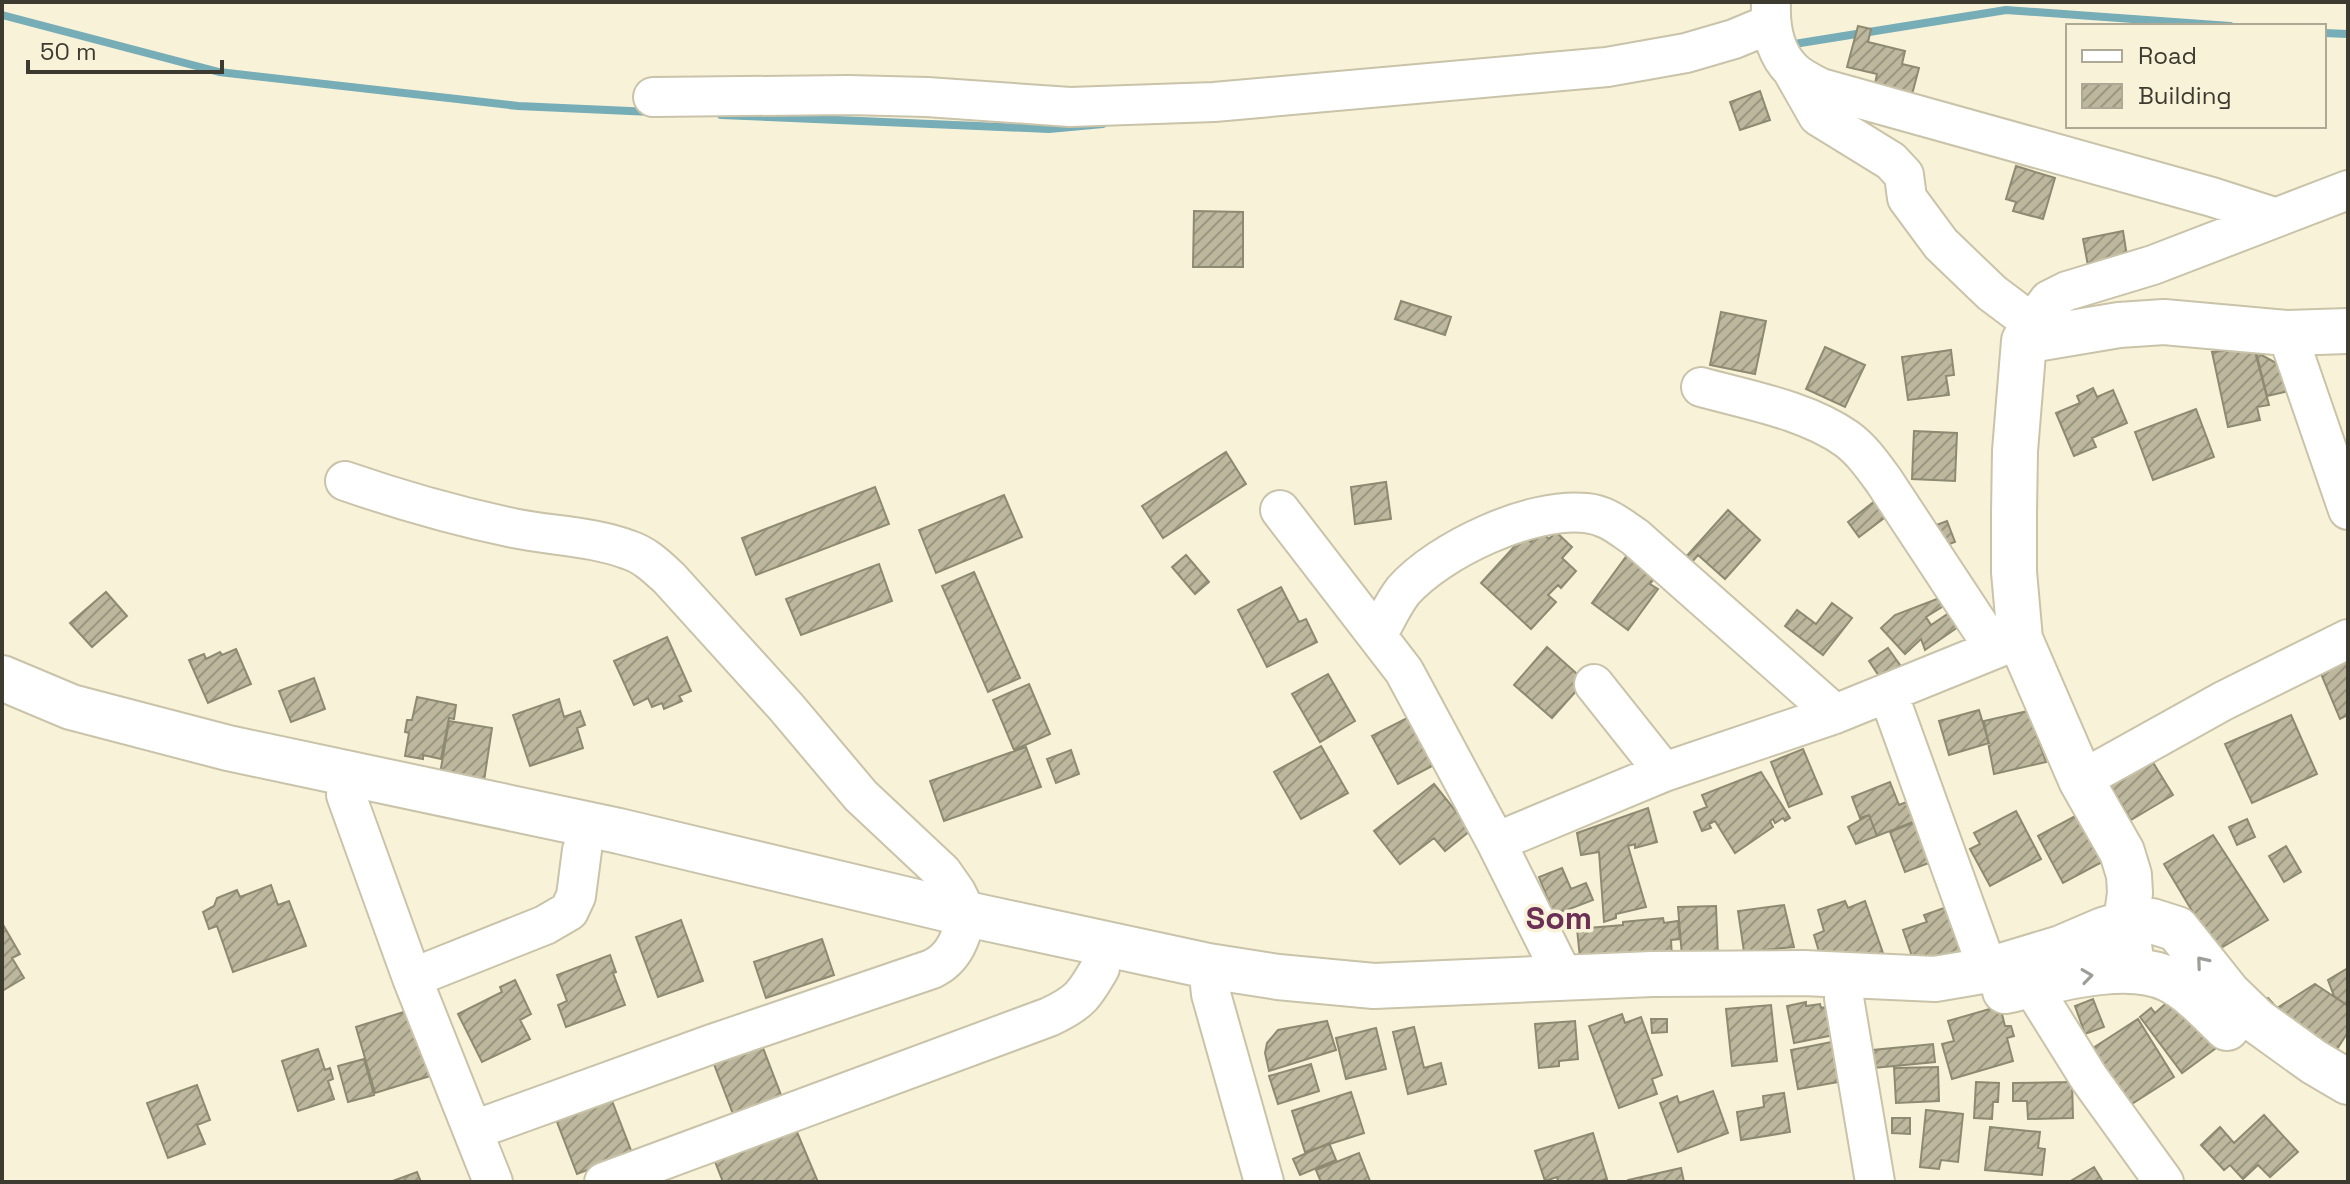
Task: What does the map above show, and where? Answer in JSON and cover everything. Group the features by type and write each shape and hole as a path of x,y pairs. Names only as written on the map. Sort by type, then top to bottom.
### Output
{"main road":[{"path":"2132,970 2126,923 2129,875 2122,852 2007,643 2014,572 2015,451 2028,332 2164,322 2287,333 2348,331"},
{"path":"3,691 228,748 619,831 964,926 1100,968 1209,980 1278,977 1374,986 1652,974 1804,973 1935,979 1988,970 2061,948 2126,923 2152,921 2177,929 2244,1009 2286,1042 2348,1082"},
{"path":"3,691 31,723 71,734 582,850 964,926 1209,980 1298,1003 1402,1009 1728,995 1944,1001 2085,975 2132,970 2169,979 2249,1045 2295,1078 2348,1107"}],"street":[{"path":"653,97 911,96 1070,107 1214,102 1607,67 1686,53 1734,39 1770,13 1783,58 1818,116 1891,161 1904,175 1907,198 1941,244 2028,332 2049,300 2067,291 2153,265 2348,190"},
{"path":"1793,72 1837,94 2212,197 2274,217"},
{"path":"2287,333 2348,510"},
{"path":"1496,842 1664,772 1835,714 2007,643 1864,455 1847,439 1784,409 1701,387"},
{"path":"345,481 410,503 512,528 590,540 629,550 649,560 776,696 861,796 942,872 956,892 964,926 950,957 920,973 474,1130"},
{"path":"1280,510 1404,671 1496,842 1564,978"},
{"path":"1378,634 1402,593 1426,569 1447,555 1516,523 1563,512 1588,513 1609,519 1635,537 1835,714"},
{"path":"2081,780 2223,701 2348,639"},
{"path":"1594,684 1664,772"},
{"path":"1888,693 1988,970"},
{"path":"346,795 412,978 493,1182"},
{"path":"412,978 545,925 569,911 576,896 582,850"},
{"path":"604,1182 1049,1017 1069,1008 1084,995 1100,968"},
{"path":"1209,980 1264,1182"},
{"path":"2031,985 2096,1088 2164,1182"},
{"path":"1844,998 1875,1182"}],"building":[{"path":"1858,26 1871,29 1868,42 1905,51 1902,64 1919,68 1910,102 1873,93 1877,74 1847,67"},
{"path":"1760,91 1770,120 1740,130 1730,102"},
{"path":"2016,166 2055,178 2043,219 2013,211 2016,202 2006,199"},
{"path":"1194,211 1243,212 1243,267 1193,267"},
{"path":"2123,231 2129,269 2090,276 2083,239"},
{"path":"1401,301 1451,317 1445,335 1395,319"},
{"path":"1721,312 1766,321 1755,374 1710,365"},
{"path":"1825,347 1865,365 1845,407 1806,389"},
{"path":"2254,348 2269,405 2257,407 2260,420 2228,427 2212,352"},
{"path":"1951,350 1954,375 1946,376 1949,395 1908,400 1902,357"},
{"path":"2256,352 2278,364 2298,389 2267,396"},
{"path":"2093,388 2097,397 2113,390 2127,423 2092,438 2096,447 2074,456 2056,413 2080,403 2077,396"},
{"path":"2196,409 2214,457 2153,480 2135,432"},
{"path":"1914,431 1957,433 1955,481 1912,479"},
{"path":"1226,452 1246,484 1163,538 1142,506"},
{"path":"1386,482 1391,519 1355,524 1351,487"},
{"path":"875,487 889,524 756,575 742,538"},
{"path":"1004,495 1022,537 936,573 919,530"},
{"path":"1880,497 1892,512 1859,537 1848,522"},
{"path":"1728,510 1760,540 1725,579 1698,555 1691,563 1685,558"},
{"path":"1947,521 1955,542 1936,549 1928,528"},
{"path":"1540,531 1549,539 1556,532 1572,547 1562,558 1576,571 1561,588 1558,585 1548,595 1556,602 1531,629 1481,583 1524,536 1531,542"},
{"path":"1628,554 1657,575 1650,584 1658,589 1628,630 1592,603"},
{"path":"1186,555 1209,582 1195,594 1172,567"},
{"path":"879,564 892,601 801,635 786,599"},
{"path":"974,572 1020,678 988,692 942,586"},
{"path":"1281,587 1299,622 1306,619 1317,642 1267,667 1238,610"},
{"path":"106,592 127,616 92,647 70,623"},
{"path":"1942,597 1945,605 1926,617 1931,625 1949,613 1958,627 1925,650 1921,639 1905,654 1881,628 1895,615"},
{"path":"1832,603 1852,618 1823,655 1785,626 1797,610 1816,624"},
{"path":"667,637 691,691 679,696 682,701 664,709 662,703 652,707 648,698 634,705 614,661"},
{"path":"1547,647 1585,681 1552,718 1514,685"},
{"path":"1888,648 1900,665 1881,679 1869,661"},
{"path":"236,649 251,684 208,703 189,660 204,654 206,659"},
{"path":"2348,657 2348,715 2340,719 2319,669"},
{"path":"1328,674 1355,721 1320,742 1292,694"},
{"path":"314,678 325,709 291,722 279,691"},
{"path":"1029,684 1050,734 1014,750 993,700"},
{"path":"417,697 456,705 454,719 449,718 441,759 423,755 423,759 405,756 409,733 405,732 407,720 412,720"},
{"path":"559,699 564,717 580,711 585,725 577,728 583,748 530,766 513,715"},
{"path":"1979,710 1989,743 1949,755 1939,721"},
{"path":"2028,711 2046,762 1994,774 1984,721"},
{"path":"2291,715 2317,774 2252,803 2225,744"},
{"path":"1409,717 1434,765 1398,784 1372,736"},
{"path":"449,721 492,728 484,781 440,774"},
{"path":"1321,746 1348,793 1301,819 1274,772"},
{"path":"1026,747 1041,787 944,821 930,781"},
{"path":"1803,749 1822,794 1789,807 1771,762"},
{"path":"1071,750 1079,774 1056,783 1047,759"},
{"path":"2149,756 2173,795 2131,820 2108,781"},
{"path":"1761,772 1790,818 1775,823 1773,819 1770,821 1773,827 1735,853 1715,821 1709,824 1711,828 1702,831 1694,812 1707,807 1702,795"},
{"path":"1890,782 1899,805 1919,797 1926,817 1877,836 1869,815 1860,818 1852,797"},
{"path":"1434,784 1471,830 1445,851 1434,838 1400,864 1374,831"},
{"path":"1648,808 1657,842 1635,848 1635,844 1628,846 1646,907 1616,914 1616,918 1604,922 1599,852 1581,855 1577,833"},
{"path":"2016,811 2041,859 1990,886 1970,849 1980,844 1974,833"},
{"path":"1869,815 1877,836 1856,844 1848,827"},
{"path":"2077,815 2102,862 2063,883 2038,836"},
{"path":"1930,816 1945,857 1905,872 1890,832"},
{"path":"2247,819 2255,837 2237,845 2229,827"},
{"path":"2213,835 2268,920 2216,951 2164,864"},
{"path":"2286,846 2301,872 2284,882 2269,856"},
{"path":"1562,868 1571,889 1586,883 1593,900 1554,915 1539,877"},
{"path":"271,885 278,905 289,901 306,946 233,972 217,926 209,929 203,912 214,906 217,898 237,890 240,897"},
{"path":"1845,901 1848,908 1865,901 1884,956 1820,955 1814,935 1824,931 1818,910"},
{"path":"1784,905 1794,947 1744,952 1738,911"},
{"path":"1716,906 1718,956 1682,957 1678,907"},
{"path":"1947,907 1971,952 1915,965 1903,930 1927,922 1924,915"},
{"path":"1663,918 1664,923 1678,921 1680,939 1671,940 1672,958 1581,968 1577,929"},
{"path":"681,920 703,981 658,997 636,937"},
{"path":"2,923 20,954 12,958 24,978 2,991"},
{"path":"822,939 834,975 766,998 754,962"},
{"path":"610,955 625,1005 566,1027 558,1005 567,1001 557,975"},
{"path":"2348,968 2348,1006 2334,996 2328,980"},
{"path":"515,980 531,1014 520,1020 530,1039 482,1062 458,1014 502,992 500,987"},
{"path":"2315,984 2348,1006 2348,1032 2332,1057 2260,1001 2268,998 2277,1008"},
{"path":"2172,998 2223,1043 2182,1073 2140,1017 2151,1008 2155,1013"},
{"path":"2093,999 2104,1027 2085,1034 2075,1006"},
{"path":"1806,1002 1806,1006 1820,1004 1821,1008 1839,1004 1844,1033 1794,1043 1787,1006"},
{"path":"1771,1005 1777,1061 1732,1066 1726,1009"},
{"path":"2000,1006 2005,1026 2011,1026 2014,1036 2007,1038 2013,1061 1952,1079 1942,1044 1954,1041 1948,1021"},
{"path":"410,1010 430,1076 375,1093 356,1027"},
{"path":"1622,1014 1625,1023 1641,1017 1662,1075 1652,1079 1657,1094 1619,1108 1589,1026"},
{"path":"1651,1019 1667,1019 1667,1032 1652,1033"},
{"path":"2138,1019 2174,1077 2130,1105 2093,1048"},
{"path":"1327,1021 1336,1050 1269,1071 1265,1053 1267,1043 1278,1030"},
{"path":"1575,1021 1578,1059 1559,1061 1559,1066 1539,1068 1535,1024"},
{"path":"1414,1027 1424,1068 1441,1063 1446,1084 1408,1094 1393,1032"},
{"path":"1376,1028 1386,1069 1346,1079 1336,1038"},
{"path":"760,1040 781,1095 733,1114 712,1059"},
{"path":"1842,1040 1850,1080 1798,1089 1791,1050"},
{"path":"1933,1044 1935,1062 1874,1068 1873,1050"},
{"path":"318,1049 325,1070 330,1068 333,1079 328,1081 334,1099 298,1111 282,1061"},
{"path":"364,1059 374,1095 348,1102 338,1066"},
{"path":"1311,1064 1319,1091 1278,1104 1269,1076"},
{"path":"1938,1067 1939,1101 1896,1103 1894,1068"},
{"path":"1976,1082 1999,1083 1998,1102 1993,1102 1992,1119 1974,1118"},
{"path":"2072,1082 2073,1118 2028,1119 2027,1101 2013,1101 2013,1083"},
{"path":"197,1085 210,1120 197,1125 205,1144 168,1158 147,1103"},
{"path":"1713,1091 1728,1133 1678,1152 1660,1103 1677,1096 1679,1103"},
{"path":"1351,1092 1364,1133 1305,1152 1292,1111"},
{"path":"609,1093 632,1153 577,1174 554,1114"},
{"path":"1784,1093 1790,1132 1741,1140 1737,1112 1764,1107 1763,1096"},
{"path":"1926,1110 1963,1114 1958,1162 1941,1160 1939,1169 1920,1167"},
{"path":"2264,1115 2298,1152 2270,1177 2258,1165 2243,1179 2230,1165 2224,1170 2201,1145 2220,1127 2234,1143"},
{"path":"1892,1118 1910,1118 1910,1134 1892,1133"},
{"path":"794,1125 818,1182 723,1182 714,1159"},
{"path":"1990,1127 2040,1132 2038,1148 2045,1149 2042,1175 1985,1170"},
{"path":"1593,1133 1607,1179 1558,1182 1557,1177 1545,1181 1535,1151"},
{"path":"1329,1143 1336,1160 1300,1175 1293,1159"},
{"path":"1359,1153 1370,1181 1321,1182 1316,1170"},
{"path":"2094,1167 2103,1182 2069,1182"},
{"path":"1681,1168 1684,1182 1628,1182 1628,1180"},
{"path":"417,1172 421,1182 390,1182"}],"waterway":[{"path":"1788,45 2006,10 2202,24"},
{"path":"2,15 219,72 518,106 652,112"},
{"path":"2326,33 2348,34"},
{"path":"721,115 1049,129 1103,124"}],"district":[{"name":"Som","path":"1559,918"}]}
